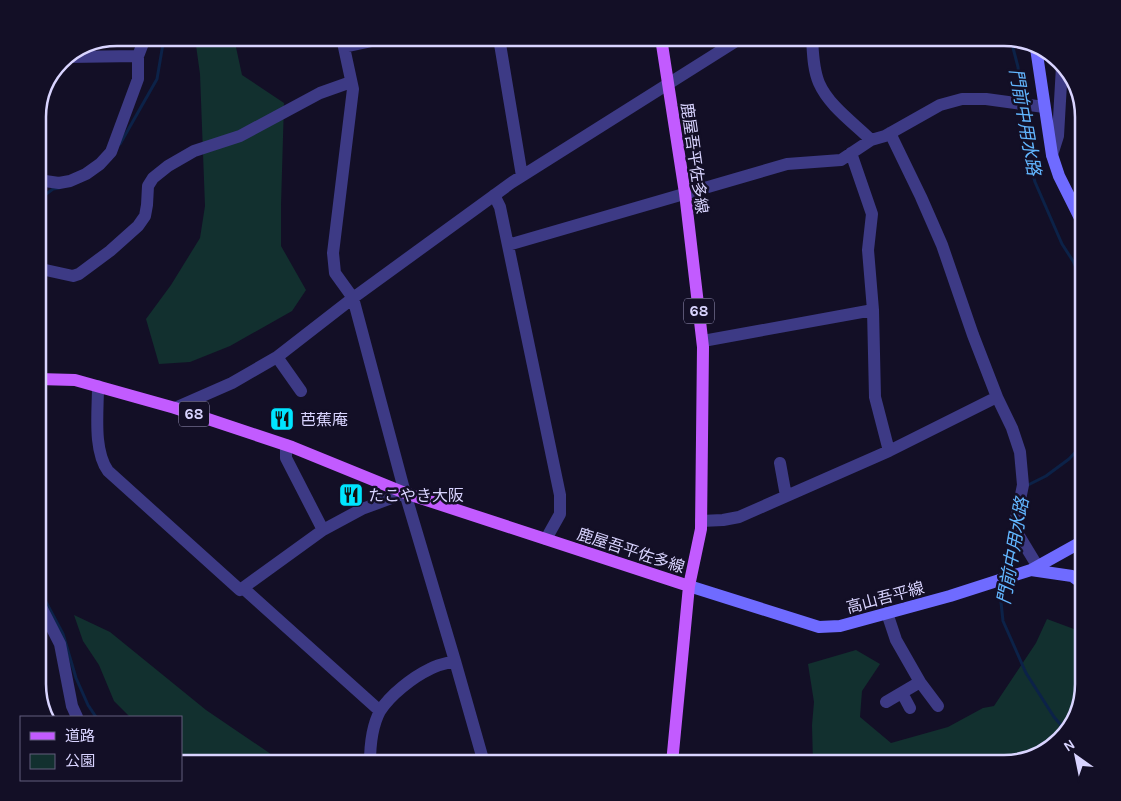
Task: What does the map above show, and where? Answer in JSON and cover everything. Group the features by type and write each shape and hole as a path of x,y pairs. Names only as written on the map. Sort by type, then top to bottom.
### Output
{"main road":[{"name":"鹿屋吾平佐多線","path":"46,379 75,380 175,408 286,445 405,493 689,586 701,529 703,341 685,193 662,46"},
{"path":"1037,55 1052,155 1059,176 1075,207"},
{"name":"高山吾平線","path":"689,586 819,627 840,626 950,596 1035,569 1075,546"},
{"path":"1035,569 1075,578"},
{"name":"68","path":"673,755 689,586"}],"street":[{"path":"46,182 59,184 86,174 100,164 111,152 138,78 138,56 142,46"},
{"path":"344,46 353,89 333,253 335,274 353,298 405,493 481,755"},
{"path":"500,46 522,176"},
{"path":"175,408 232,383 277,357 353,298 494,195 668,84 721,46"},
{"path":"813,46 814,67 819,84 831,101 871,140"},
{"path":"80,57 138,56"},
{"path":"1052,155 1058,136 1061,76"},
{"path":"46,270 73,276 79,274 110,251 138,226 145,216 148,205 148,186 153,178 168,166 194,151 240,136 320,93 352,82"},
{"path":"508,244 787,164 840,160 871,140 890,133 940,105 962,99 986,99 1044,107"},
{"path":"890,133 942,245 973,335 997,397 1012,428 1020,452 1022,485 1016,519 1018,534 1035,569"},
{"path":"851,153 872,214 868,250 876,397 889,451"},
{"path":"494,195 500,206 560,495 560,514 546,539"},
{"path":"703,341 872,310"},
{"path":"277,357 301,391"},
{"path":"98,386 99,452 102,463 108,471 240,590 323,530 362,509 405,493"},
{"path":"701,521 739,517 889,451 997,397"},
{"path":"286,445 286,458 323,530"},
{"path":"780,463 786,496"},
{"path":"243,588 380,711"},
{"path":"887,613 896,640 920,682 938,706"},
{"path":"46,617 60,644 72,706 77,716"},
{"path":"370,755 370,747 380,711 412,680 431,668 455,660"},
{"path":"886,702 920,682"},
{"path":"902,693 910,708"}],"green space":[{"path":"196,46 236,46 242,75 284,103 281,246 306,290 292,311 230,346 190,362 159,364 146,319 171,285 200,238 205,206 200,74"},
{"path":"74,615 110,632 206,710 272,755 182,755 182,716 129,716 114,701 99,665 83,641"},
{"path":"1047,619 1075,629 1075,684 1071,707 1060,727 1057,731 1051,731 1051,737 1047,740 1035,747 1013,754 813,755 814,702 808,664 856,650 880,664 862,691 860,717 891,743 948,727 983,708 994,706 1036,643"}],"waterway":[{"path":"120,144 157,79 163,46"},
{"name":"門前中用水路","path":"1013,47 1018,67 1021,101"},
{"name":"門前中用水路","path":"1022,107 1029,159 1035,182 1062,244 1075,266"},
{"path":"46,194 53,189 59,188"},
{"name":"門前中用水路","path":"1026,486 1046,476 1075,453"},
{"name":"門前中用水路","path":"1008,573 1013,534"},
{"name":"門前中用水路","path":"1006,581 1001,602 1003,621 1026,673 1061,725"},
{"path":"46,602 63,634 76,678 88,705 95,716"}],"place":[{"name":"芭蕉庵","path":"282,419"},
{"name":"たこやき大阪","path":"351,495"}]}
